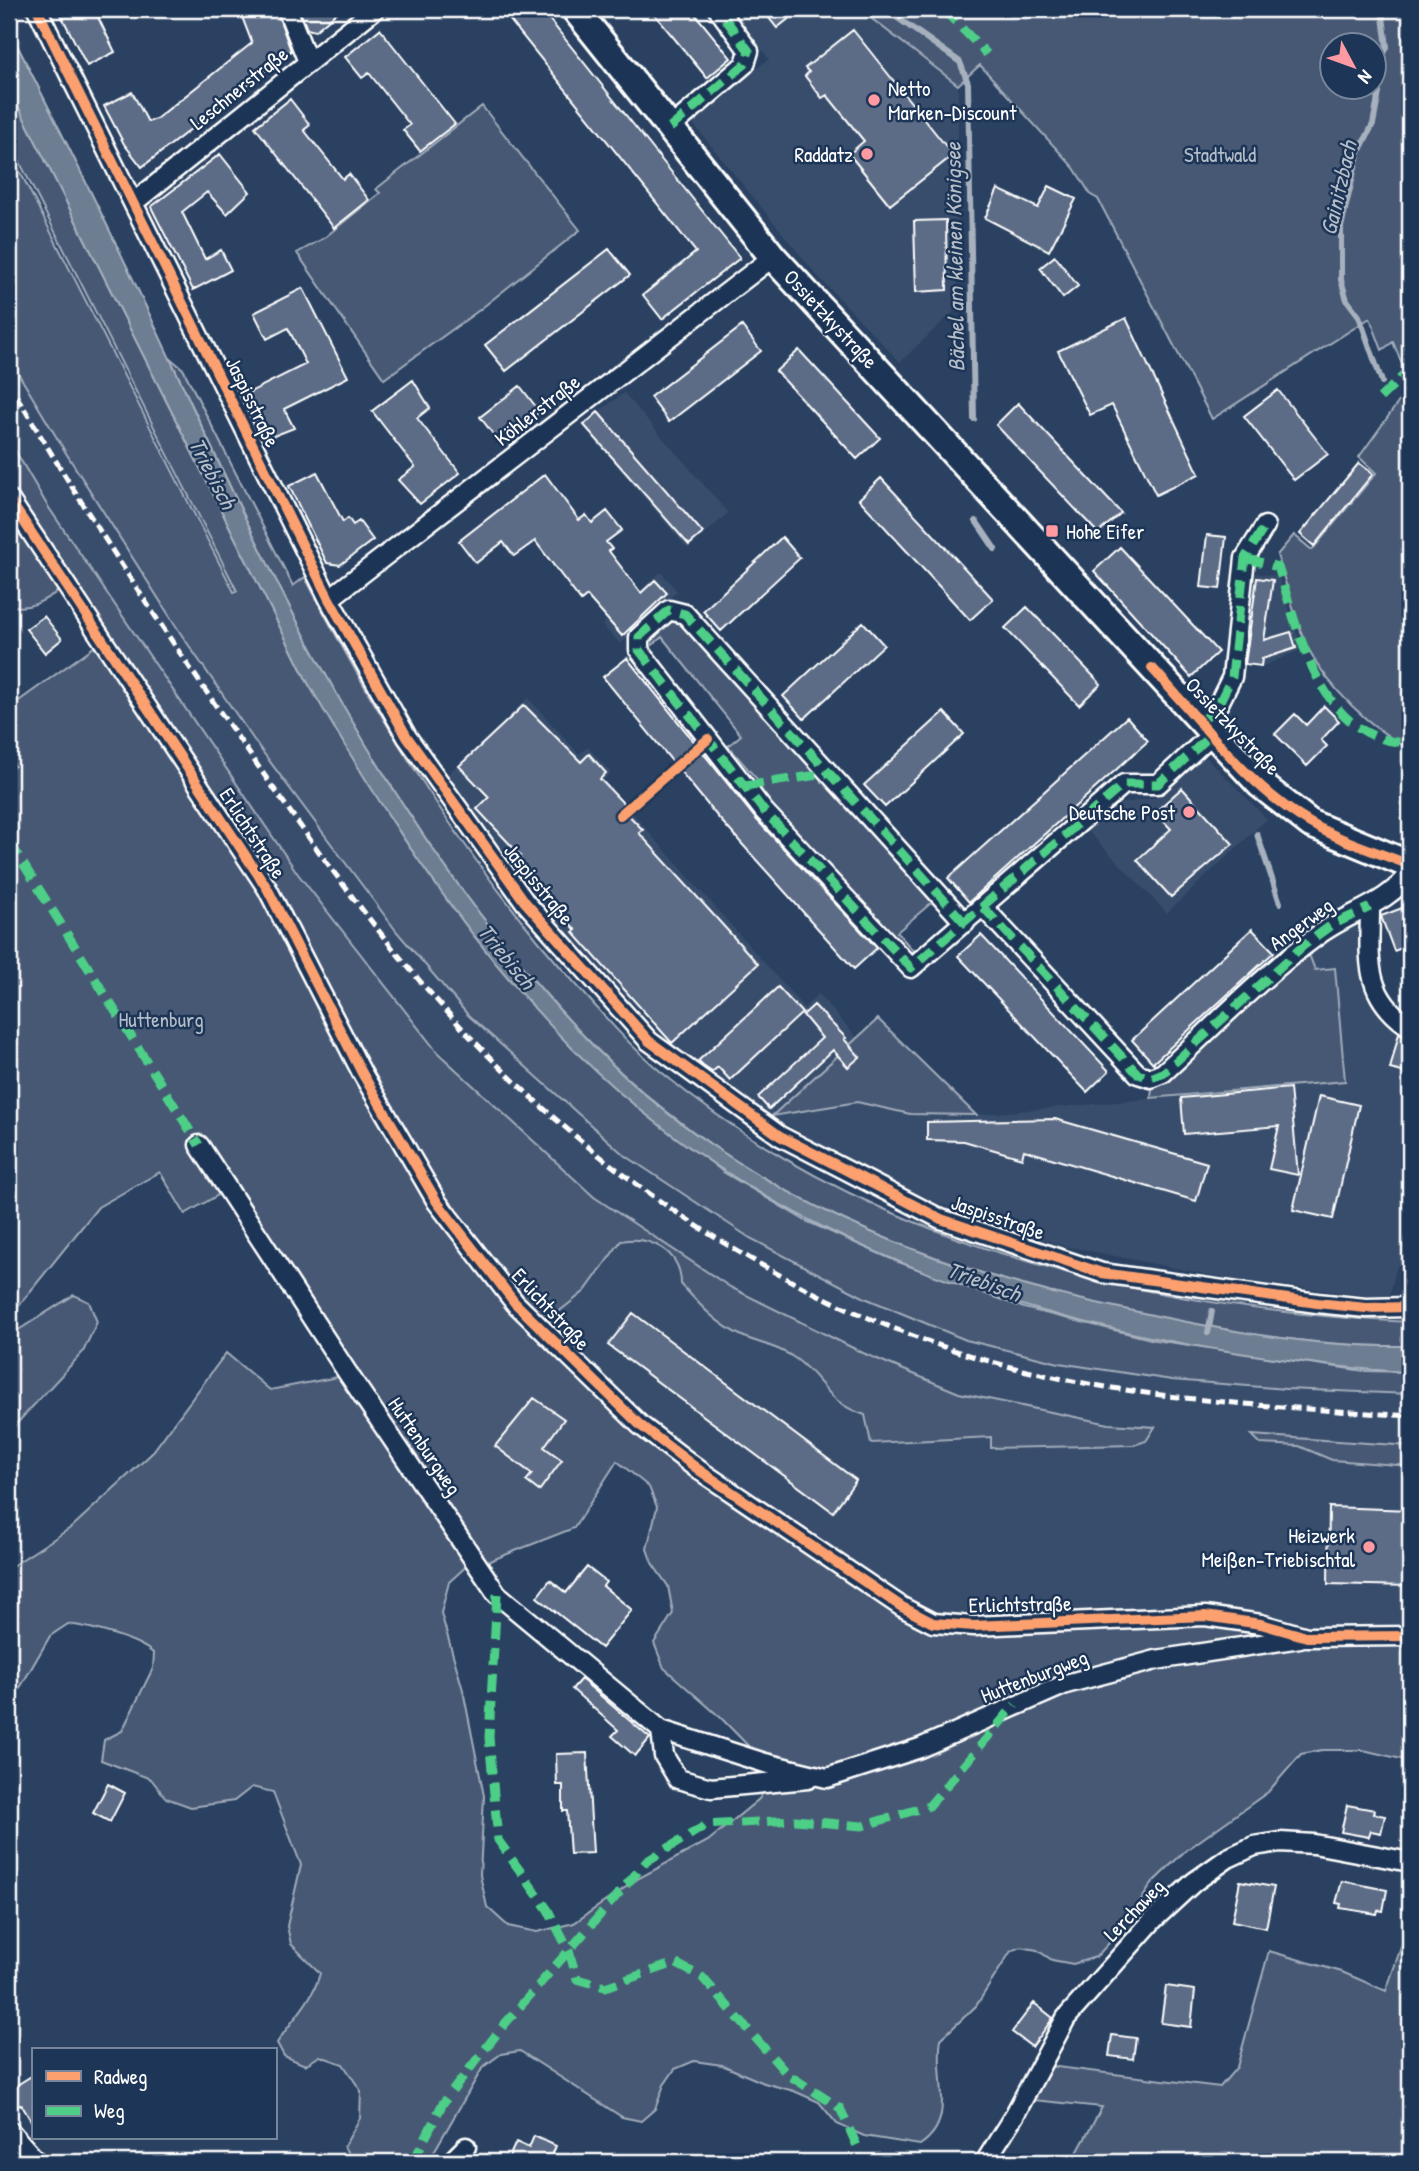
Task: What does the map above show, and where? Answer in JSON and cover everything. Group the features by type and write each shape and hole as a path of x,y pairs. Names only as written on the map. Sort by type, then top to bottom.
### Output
{"main road":[{"name":"Ossietzkystraße","path":"575,9 773,257 1260,784 1288,808 1338,837 1410,865"}],"street":[{"name":"Jaspisstraße","path":"37,9 329,599 407,737 526,902 649,1041 760,1124 941,1219 1102,1273 1317,1303 1366,1308 1410,1307"},
{"path":"287,9 308,62"},
{"name":"Leschnerstraße","path":"133,203 375,9"},
{"path":"670,128 745,64 750,51 718,9"},
{"name":"Köhlerstraße","path":"329,599 773,257"},
{"name":"Erlichtstraße","path":"9,499 267,888 362,1073 455,1228 515,1303 633,1420 699,1470 902,1606 933,1623 974,1626 1205,1616 1261,1624 1307,1637 1410,1636"},
{"path":"965,922 685,614 668,610 639,637 639,650 764,811 911,968 983,907 1124,785 1158,784 1207,728 1232,677 1245,558 1265,526"},
{"name":"Angerweg","path":"983,907 1138,1074 1151,1078 1163,1073 1303,946 1330,926 1370,906 1401,885 1410,873"},
{"path":"1370,906 1373,988 1394,1016 1407,1025"},
{"name":"Huttenburgweg","path":"199,1145 349,1375 497,1594 661,1730 765,1763 827,1778"},
{"name":"Huttenburgweg","path":"661,1730 664,1756 678,1779 710,1788 827,1778 920,1748 1066,1684 1156,1660 1307,1637"},
{"name":"Lerchaweg","path":"985,2162 1015,2114 1066,2018 1153,1920 1194,1882 1228,1858 1254,1846 1280,1842 1340,1848 1410,1862"},
{"path":"9,2130 37,2162"},
{"path":"451,2162 466,2147"}],"shaded area":[{"path":"731,9 860,9 958,85 957,299 953,312 900,362 816,274 690,120 769,59"},
{"path":"9,358 181,634 256,743 397,932 468,1015 750,1238 865,1298 966,1340 1059,1363 1172,1380 1286,1389 1410,1394 1410,1636 933,1623 699,1470 528,1317 629,1220 594,1197 438,1053 298,874 47,505 9,440"},
{"path":"624,393 728,513 688,549 581,424"},
{"path":"661,572 677,591 621,644 602,625"},
{"path":"1254,573 1278,576 1302,649 1261,667 1242,664"},
{"path":"528,698 579,754 588,747 611,773 603,780 804,1008 818,994 857,1038 774,1115 857,1102 910,1114 976,1115 1344,1081 1335,968 1315,970 1307,949 1343,924 1364,920 1362,969 1368,992 1381,1017 1410,1035 1410,1267 1397,1265 1389,1298 1230,1279 1065,1246 938,1203 867,1171 709,1076 670,1044 542,903 447,775"},
{"path":"1203,754 1267,819 1167,913 1086,829 1113,805 1159,797"}],"green space":[{"name":"Stadtwald","path":"859,9 1410,9 1410,335 1402,364 1393,342 1382,350 1370,318 1212,419 1098,199 1091,195 1074,168 980,65 958,85"},
{"path":"9,88 308,683 404,839 512,982 574,1050 723,1172 806,1221 896,1261 1024,1308 1155,1340 1364,1371 1410,1372 1410,1394 1286,1389 1172,1380 1059,1363 966,1340 865,1298 750,1238 623,1154 468,1015 397,932 256,743 181,634 9,358 9,150 234,592 237,591 9,141"},
{"path":"482,106 580,230 478,311 384,379 297,253 324,238 380,193 376,189"},
{"path":"170,358 183,369 293,586 305,577 396,740 464,844 540,943 619,1032 660,1071 741,1131 828,1182 919,1224 1014,1257 1111,1283 1210,1302 1310,1315 1410,1322 1410,1346 1331,1343 1252,1334 1097,1304 989,1275 936,1258 834,1215 737,1162 666,1111 619,1071 534,981 460,888 411,817 365,744 282,592"},
{"path":"1410,386 1410,750 1380,730 1352,706 1327,678 1308,648 1277,555 1294,535 1312,550 1376,473 1359,457"},
{"name":"Huttenburg","path":"9,440 47,505 298,874 438,1053 594,1197 730,1287 863,1353 959,1393 1109,1424 1155,1427 1146,1441 1134,1445 991,1448 991,1437 871,1443 865,1415 841,1404 796,1359 724,1326 681,1284 680,1273 670,1255 653,1244 632,1240 621,1241 585,1291 552,1317 529,1317 627,1414 933,1623 1205,1616 1307,1637 1410,1636 1410,1761 1363,1750 1322,1750 1301,1754 1268,1792 1184,1852 1153,1882 1123,1928 1096,1957 1073,1964 1052,1960 1037,1950 1021,1947 1011,1951 976,2006 941,2039 941,2111 932,2135 920,2145 864,2136 837,2124 819,2102 722,2065 694,2061 675,2069 664,2085 655,2109 641,2121 622,2117 520,2051 501,2054 483,2067 428,2162 354,2162 344,2147 360,2118 361,2091 343,2064 320,2056 305,2065 284,2056 277,2043 307,2001 320,1973 291,1944 287,1926 301,1865 273,1792 252,1787 234,1801 191,1807 166,1798 151,1779 101,1760 104,1740 122,1731 153,1668 154,1654 137,1643 114,1634 68,1624 50,1636 9,1707 9,1568 72,1527 151,1454 226,1353 270,1390 343,1376 220,1194 185,1214 160,1172 98,1207 9,1318 9,770 15,766 9,756 9,708 102,641 66,586 32,605 9,605","holes":["617,1461 649,1487 657,1507 647,1549 652,1563 668,1586 673,1613 654,1643 664,1668 721,1718 765,1763 768,1785 759,1799 708,1841 639,1878 574,1923 537,1932 508,1926 487,1907 480,1875 484,1796 463,1690 441,1613 449,1582 470,1563 487,1562 574,1528"]},
{"path":"684,618 937,898 897,932 916,954 905,955 765,798 756,778 728,746 741,735 662,637 649,648 663,628"},
{"path":"1307,949 1315,970 1335,968 1345,1081 1151,1098 1152,1088 1160,1085"},
{"path":"878,1019 976,1115 910,1114 857,1102 772,1116"},
{"path":"74,1295 89,1302 97,1322 83,1352 9,1432 9,1336"},
{"path":"1252,1435 1410,1446 1410,1466 1332,1460 1299,1446 1261,1444"},
{"path":"1410,1921 1410,2162 1072,2162 1102,2107 1023,2099 1041,2065 1220,2087 1237,2067 1269,1951 1342,1972 1386,1991"}],"water":[{"name":"Triebisch","path":"9,29 113,238 267,563 355,727 404,807 457,884 535,982 621,1073 693,1132 785,1190 834,1215 934,1257 1039,1289 1210,1327 1330,1343 1410,1346 1410,1372 1308,1363 1154,1338 1062,1316 972,1289 885,1256 801,1216 720,1168 644,1113 574,1050 498,966 429,875 366,780 308,683 9,88"}],"building":[{"path":"58,9 94,9 115,52 87,66"},
{"path":"239,9 276,9 291,51 142,167 124,144 104,106 132,92 148,122 156,119 252,43"},
{"path":"299,9 341,9 315,31 307,29"},
{"path":"501,9 541,9 740,258 662,319 643,295 696,252"},
{"path":"650,9 691,9 731,58 707,78"},
{"path":"762,9 801,9 777,28"},
{"path":"380,29 455,124 420,151 403,130 410,125 369,73 362,78 345,57"},
{"path":"853,30 953,155 890,205 849,154 864,141 827,95 822,98 805,76 809,72 805,68"},
{"path":"290,99 310,125 304,130 343,179 349,174 369,200 334,228 255,127"},
{"path":"220,154 250,192 227,214 207,192 182,212 205,259 221,250 231,270 193,290 151,207"},
{"path":"1049,186 1076,199 1049,251 985,218 998,189 1038,208"},
{"path":"946,220 947,290 916,292 914,221"},
{"path":"609,249 630,275 506,371 485,345"},
{"path":"1055,256 1078,286 1063,298 1040,268"},
{"path":"303,288 348,377 284,409 294,428 266,439 244,395 306,364 288,328 267,339 254,313"},
{"path":"1126,318 1199,474 1156,495 1112,405 1090,415 1058,351"},
{"path":"742,326 761,351 669,422 650,397"},
{"path":"799,350 880,438 857,459 776,371"},
{"path":"413,380 430,408 417,418 460,473 420,504 398,480 415,467 372,411"},
{"path":"520,386 540,412 500,443 480,417"},
{"path":"1278,390 1328,454 1294,480 1244,416"},
{"path":"1018,403 1121,513 1098,533 996,425"},
{"path":"598,412 703,533 689,545 584,425"},
{"path":"1359,463 1373,474 1314,546 1300,534"},
{"path":"317,472 343,522 348,518 353,525 359,521 373,540 340,565 327,563 289,486"},
{"path":"545,474 579,520 586,515 592,523 607,511 622,530 606,542 612,549 609,551 641,593 655,580 667,593 622,636 587,596 581,601 535,541 514,556 503,542 476,563 459,541"},
{"path":"881,478 993,599 970,620 859,499"},
{"path":"1207,535 1226,537 1220,589 1201,587"},
{"path":"782,537 800,558 721,631 703,611"},
{"path":"1120,547 1218,652 1191,677 1094,571"},
{"path":"1257,578 1273,580 1264,640 1291,632 1296,648 1262,659 1261,666 1245,664"},
{"path":"1027,607 1101,684 1079,705 1005,628"},
{"path":"44,616 62,639 45,653 26,629"},
{"path":"863,622 884,645 804,719 783,696"},
{"path":"627,658 756,819 877,948 854,969 717,816 603,677"},
{"path":"524,705 581,762 589,754 606,773 600,779 624,804 621,807 643,830 639,833 758,964 672,1043 573,932 576,930 547,899 550,896 516,861 521,856 477,809 489,797 459,766"},
{"path":"1324,706 1339,721 1321,740 1327,746 1307,766 1275,734 1295,714 1306,725"},
{"path":"944,712 964,734 885,807 864,785"},
{"path":"1127,717 1148,741 969,902 948,878"},
{"path":"1182,788 1233,844 1171,897 1137,860 1171,829 1155,812"},
{"path":"1410,905 1410,945 1394,951 1381,916"},
{"path":"1252,929 1274,952 1153,1063 1132,1040"},
{"path":"981,935 1109,1071 1087,1092 958,956"},
{"path":"778,987 802,1013 730,1080 718,1067 712,1072 698,1061"},
{"path":"814,1005 846,1038 844,1039 860,1057 848,1067 833,1050 769,1109 758,1097 822,1038 803,1015"},
{"path":"1399,1033 1410,1036 1410,1074 1390,1069"},
{"path":"1290,1088 1298,1175 1269,1169 1279,1126 1184,1134 1181,1098"},
{"path":"1319,1096 1359,1105 1333,1219 1293,1210"},
{"path":"1055,1119 1207,1163 1196,1201 1024,1150 1022,1158 964,1141 927,1140 927,1122"},
{"path":"633,1313 856,1480 833,1512 608,1345"},
{"path":"534,1398 564,1419 544,1447 562,1460 539,1491 526,1481 532,1474 495,1446"},
{"name":"Heizwerk Meißen-Triebischtal","path":"1329,1507 1410,1510 1410,1586 1328,1584"},
{"path":"587,1567 606,1582 603,1586 632,1610 601,1648 537,1597 550,1580 566,1593"},
{"path":"581,1679 650,1738 635,1756 612,1736 618,1730 572,1689"},
{"path":"587,1753 593,1853 570,1854 567,1811 563,1811 563,1785 557,1785 556,1754"},
{"path":"108,1784 125,1793 110,1822 93,1813"},
{"path":"1347,1805 1375,1810 1374,1814 1385,1816 1381,1833 1371,1831 1369,1837 1341,1832"},
{"path":"1240,1881 1274,1887 1266,1928 1232,1921"},
{"path":"1342,1881 1387,1890 1383,1911 1378,1910 1377,1914 1340,1908 1341,1904 1336,1903"},
{"path":"1166,1986 1195,1990 1191,2027 1161,2023"},
{"path":"1034,2003 1053,2018 1032,2047 1012,2032"},
{"path":"1112,2035 1136,2038 1133,2059 1109,2056"},
{"path":"32,2076 32,2122 21,2104 9,2111 9,2090"},
{"path":"534,2136 556,2146 551,2158 561,2162 507,2162 516,2142 529,2148"}],"waterway":[{"name":"Bächel am kleinen Königsee","path":"885,9 960,62 968,83 974,419"},
{"name":"Gainitzbach","path":"1382,9 1385,32"},
{"name":"Gainitzbach","path":"1377,102 1373,124 1358,154 1341,227 1341,280 1347,300 1359,316 1382,382"},
{"name":"Bächel am kleinen Königsee","path":"976,521 995,549"},
{"name":"Gainitzbach","path":"1257,834 1280,903"},
{"path":"1208,1333 1212,1311"}],"railway":[{"path":"9,383 172,642 340,881 399,956 461,1027 513,1080 568,1130 626,1176 750,1259 816,1294 953,1350 1009,1366 1122,1390 1237,1403 1410,1416"}],"marked path":[{"path":"670,128 745,64 749,51 718,9"},
{"path":"943,9 987,54"},
{"path":"1380,398 1408,371 1410,359"},
{"path":"1202,722 1219,703 1232,677 1245,558 1265,526"},
{"path":"1245,558 1278,567 1306,652 1318,680 1334,705 1354,724 1379,738 1410,743"},
{"path":"965,923 685,614 669,610 639,637 639,650 764,811 911,968 1124,784 1158,784 1212,734"},
{"path":"745,786 831,773"},
{"path":"9,841 199,1145"},
{"path":"983,907 1138,1074 1151,1078 1163,1073 1303,946 1330,926 1370,907"},
{"path":"497,1594 489,1737 498,1840 548,1910 569,1951 577,1979 605,1987 675,1963 702,1977 787,2074 840,2108 857,2146 858,2162"},
{"path":"413,2162 443,2103 503,2026 647,1861 706,1825 795,1820 862,1826 929,1806 1015,1705"}],"cycle path":[{"path":"37,9 329,599 407,737 525,902 649,1041 780,1136 941,1219 1102,1273 1317,1303 1366,1308 1410,1307"},
{"path":"9,499 267,888 362,1073 437,1202 515,1303 640,1425 699,1470 902,1607 933,1623 974,1626 1205,1616 1261,1624 1307,1637 1410,1636"},
{"path":"1152,668 1226,752 1287,808 1334,835 1410,865"},
{"path":"620,815 708,739"}],"place":[{"name":"Netto Marken-Discount","path":"874,100"},
{"name":"Raddatz","path":"867,154"},
{"name":"Hohe Eifer","path":"1052,531"},
{"name":"Deutsche Post","path":"1189,812"},
{"name":"Heizwerk Meißen-Triebischtal","path":"1369,1547"}]}
